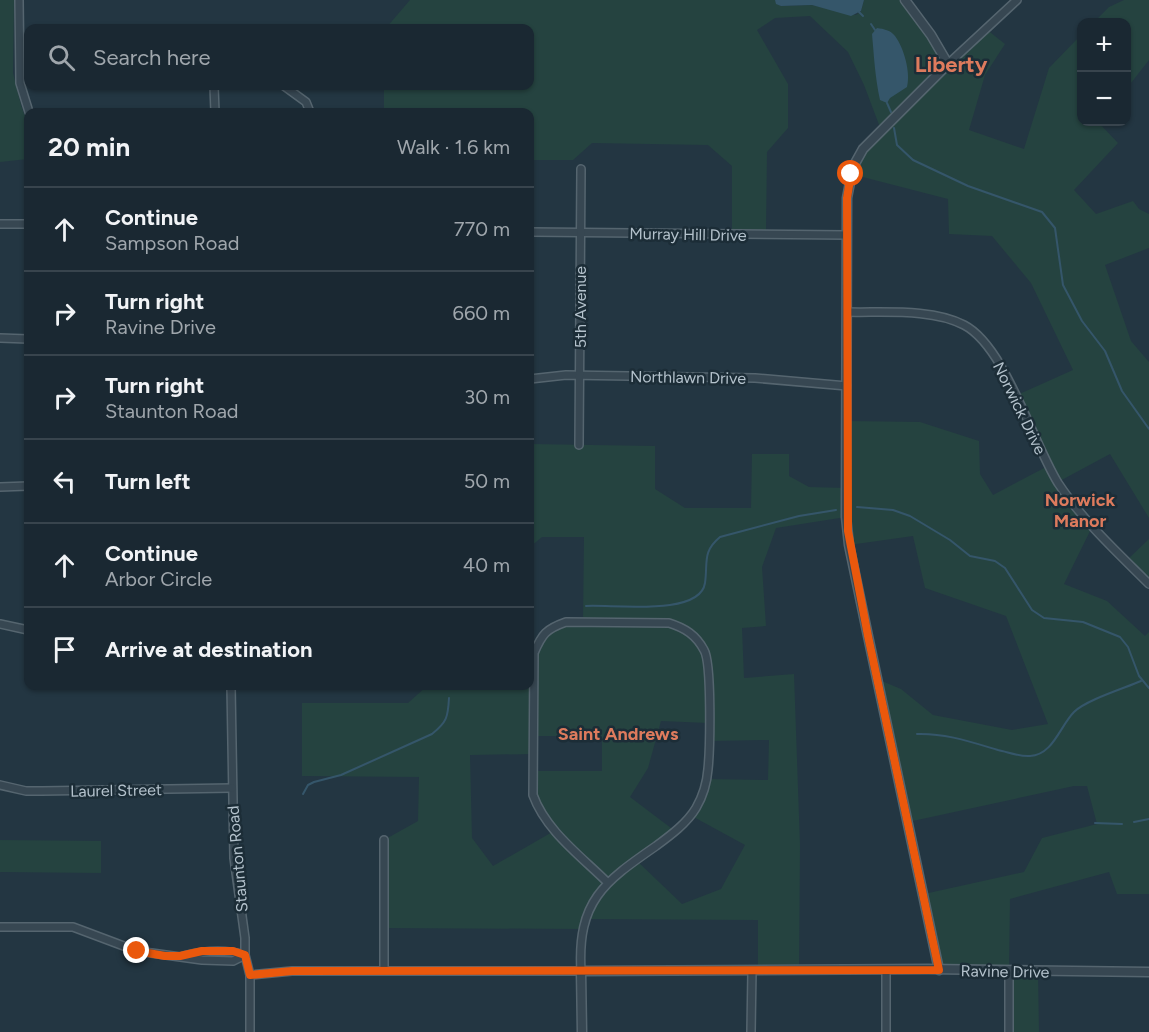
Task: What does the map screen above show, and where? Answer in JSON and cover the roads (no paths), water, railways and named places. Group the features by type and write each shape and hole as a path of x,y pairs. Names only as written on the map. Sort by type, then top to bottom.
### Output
{"street":[{"path":"19,0 20,83 28,108"},
{"path":"905,0 931,35 948,64"},
{"path":"939,970 849,545 846,516 849,184 857,158 875,136 1017,0"},
{"path":"214,90 215,108"},
{"path":"290,90 306,102 308,108"},
{"name":"5th Avenue","path":"579,445 581,169"},
{"path":"0,224 24,224"},
{"name":"Murray Hill Drive","path":"534,232 847,235"},
{"name":"Norwick Drive","path":"847,312 943,317 964,325 978,334 993,352 1048,466 1068,498 1149,584"},
{"path":"0,338 24,339"},
{"name":"Northlawn Drive","path":"534,379 579,376 755,378 847,386"},
{"path":"0,487 24,486"},
{"path":"534,653 541,638 550,628 566,622 669,623 683,627 696,637 706,652 709,673 708,769 703,793 695,810 667,838 608,883 596,896 585,919 580,954 582,1032"},
{"path":"0,624 24,629"},
{"name":"Staunton Road","path":"231,690 234,858 245,938 245,955 250,975 250,1032"},
{"path":"534,690 533,795 538,809 549,826 608,883"},
{"name":"Laurel Street","path":"0,785 42,791 232,788"},
{"path":"384,840 384,971"},
{"path":"0,927 73,927 154,955 180,956 202,951 233,951 245,955"},
{"path":"885,1032 886,970"},
{"name":"Ravine Drive","path":"250,975 292,971 1149,972"},
{"path":"751,1032 752,971"},
{"path":"1009,971 1009,1032"}],"water":[{"path":"775,0 864,0 861,11 851,16 812,5 781,6 776,4"},
{"path":"877,28 889,31 895,36 907,68 907,87 890,98 887,103 880,100 876,75 872,34"}],"waterway":[{"path":"859,12 863,16"},
{"path":"871,24 875,30"},
{"path":"887,103 891,112"},
{"path":"894,128 897,145 913,160 968,186 1042,212 1055,228 1063,285 1082,321 1105,351 1122,391 1149,429"},
{"path":"857,507 893,510 910,516 950,540 970,556 995,561 1005,568 1032,610 1044,618 1083,622 1120,637 1128,647 1139,676 1149,688"},
{"path":"586,606 633,607 672,605 688,601 699,594 705,583 708,553 720,537 799,516 836,510"},
{"path":"917,734 948,737 1022,756 1030,756 1045,751 1074,712 1096,699 1141,681"},
{"path":"303,794 308,785 314,782 341,775 432,734 446,719 449,698"},
{"path":"1134,822 1149,819"},
{"path":"1095,823 1122,824"}],"district":[{"name":"Liberty","path":"951,64"},
{"name":"Norwick Manor","path":"1080,510"},
{"name":"Saint Andrews","path":"618,734"}]}
